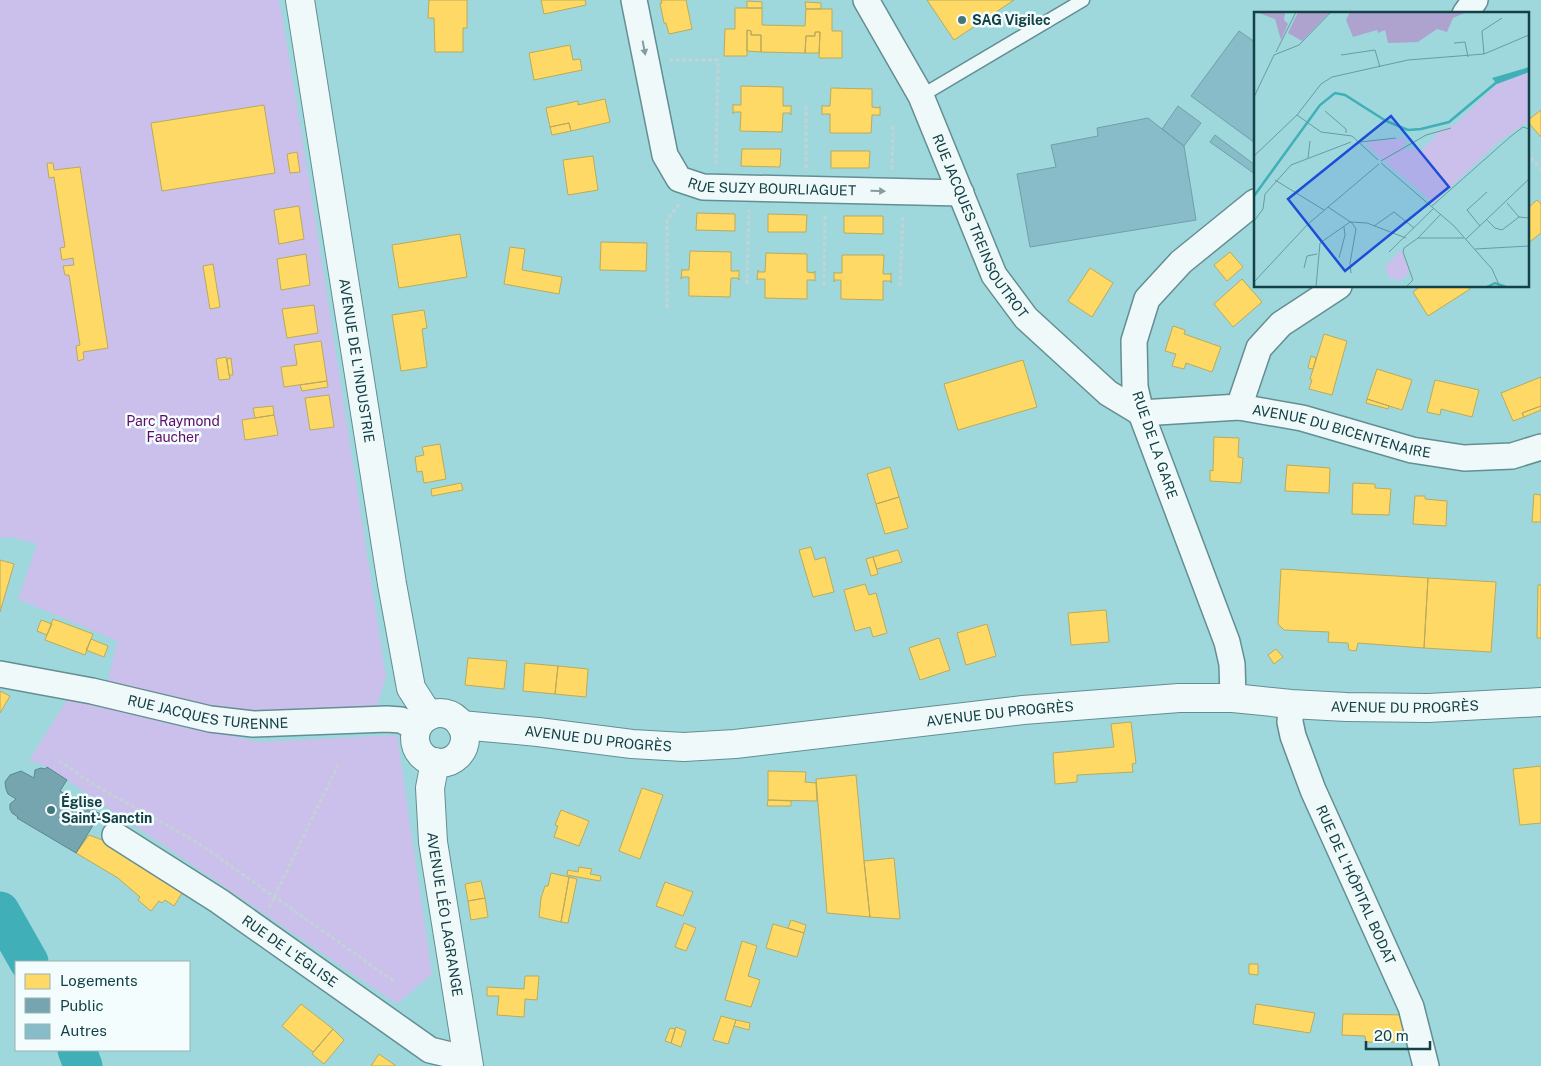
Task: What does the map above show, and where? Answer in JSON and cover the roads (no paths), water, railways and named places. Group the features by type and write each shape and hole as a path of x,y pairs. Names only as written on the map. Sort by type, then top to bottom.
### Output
{"main road":[{"name":"AVENUE DE L'INDUSTRIE","path":"300,0 392,584 411,688 423,722"},
{"name":"AVENUE DU PROGRÈS","path":"461,725 538,732 632,744 684,747 735,744 1023,710 1179,698 1233,698 1291,704 1428,708 1541,702"},
{"path":"443,713 461,725 464,733 462,749 457,756 451,760 435,762 422,756 418,749 415,735 423,722 443,713"},
{"name":"AVENUE LÉO LAGRANGE","path":"435,762 430,788 433,842 468,1062"}],"street":[{"name":"RUE SUZY BOURLIAGUET","path":"634,0 664,155 679,179 704,186 961,193"},
{"name":"RUE JACQUES TREINSOUTROT","path":"866,0 921,96 994,275 1026,318 1108,393 1142,413"},
{"path":"1466,12 1474,0"},
{"name":"RUE DE LA GARE","path":"1233,698 1232,664 1227,642 1134,387 1134,341 1147,299 1181,262 1254,203"},
{"path":"1239,408 1259,348 1281,324 1336,288"},
{"name":"AVENUE DU BICENTENAIRE","path":"1142,413 1239,408 1302,418 1412,450 1464,458 1512,456 1541,448"},
{"name":"RUE JACQUES TURENNE","path":"0,674 92,691 210,719 253,724 387,719 423,722"},
{"name":"RUE DE L'HÔPITAL BODAT","path":"1291,704 1290,722 1293,736 1313,790 1411,1008 1426,1066"},
{"name":"RUE DE L'ÉGLISE","path":"115,835 218,901 430,1050 468,1062"}],"lane":[{"path":"921,96 1083,0"}],"waterway":[{"path":"0,911 28,961"},
{"path":"77,1051 83,1066"}],"place":[{"name":"SAG Vigilec","path":"962,20"},
{"name":"Église Saint-Sanctin","path":"51,810"}],"park label":[{"name":"Parc Raymond Faucher","path":"173,430"}]}
